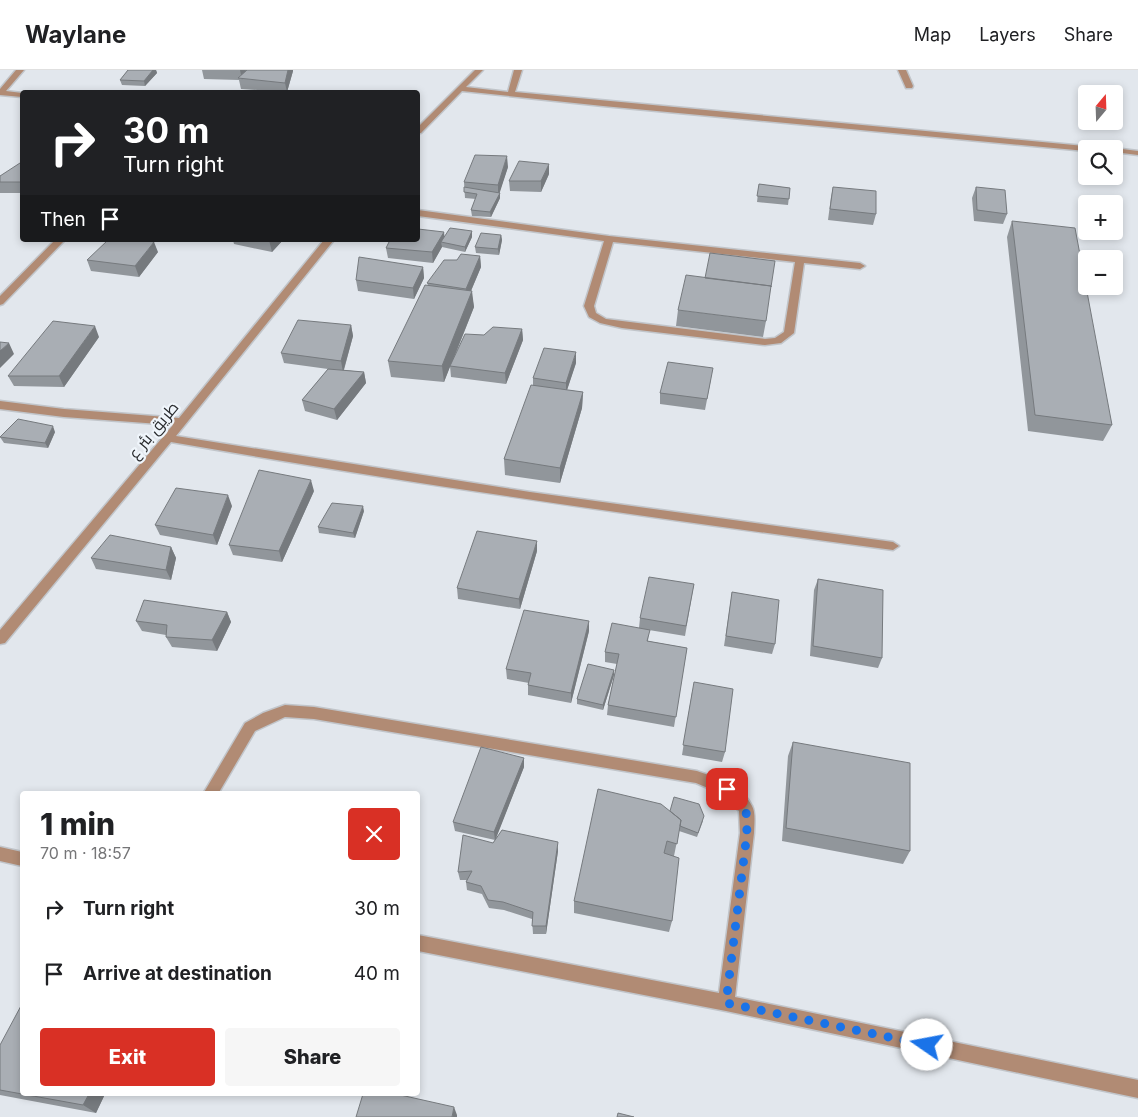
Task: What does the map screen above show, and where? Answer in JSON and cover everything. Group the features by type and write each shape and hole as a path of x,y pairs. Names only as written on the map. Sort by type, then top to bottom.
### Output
{"street":[{"path":"1,93 20,70"},
{"path":"420,129 479,70"},
{"path":"511,94 518,70"},
{"path":"902,70 909,86"},
{"path":"462,89 603,104 1078,147"},
{"path":"1,93 20,95"},
{"path":"1123,151 1138,153"},
{"path":"420,213 609,239 860,266"},
{"path":"609,239 589,306 592,315 603,321 622,325 756,341 777,341 789,333 800,259"},
{"path":"0,302 58,242"},
{"name":"طريق بئر ع","path":"0,639 168,438 327,242"},
{"path":"0,405 64,413 181,422"},
{"path":"168,438 330,467 646,514 893,546"},
{"path":"212,791 250,728 268,717 285,711 314,713 696,776 727,789 746,808 747,833 726,1003"},
{"path":"0,854 20,859"},
{"path":"420,943 726,1003 1138,1088"}],"building":[{"path":"128,70 153,70 144,81 120,80"},
{"path":"247,70 288,70 285,83 238,78"},
{"path":"475,155 507,156 498,185 464,182"},
{"path":"519,161 549,164 541,181 509,181"},
{"path":"20,163 20,182 0,182 0,176"},
{"path":"759,184 790,188 789,199 757,196"},
{"path":"464,187 500,193 490,212 471,210 477,194 464,192"},
{"path":"833,187 876,191 876,214 830,209"},
{"path":"976,187 1005,190 1007,214 977,210"},
{"path":"1012,221 1075,228 1079,250 1078,295 1088,295 1112,425 1035,415"},
{"path":"450,228 472,231 465,247 441,242"},
{"path":"420,229 444,232 432,252 386,248 389,242 420,242"},
{"path":"481,233 501,235 498,249 475,247"},
{"path":"106,242 154,242 135,266 87,260"},
{"path":"710,253 775,261 771,287 705,278"},
{"path":"461,254 480,256 466,289 427,283 444,260 457,260"},
{"path":"359,257 423,267 413,288 356,280"},
{"path":"686,275 771,286 766,321 678,310"},
{"path":"425,285 472,291 442,366 388,361"},
{"path":"298,320 351,325 341,361 281,353"},
{"path":"53,321 95,326 59,376 8,376"},
{"path":"493,327 522,329 505,373 450,366 465,334 484,335"},
{"path":"0,342 9,343 0,351"},
{"path":"544,348 576,352 566,383 533,378"},
{"path":"668,362 713,368 707,399 660,393"},
{"path":"328,369 364,372 334,409 302,400"},
{"path":"531,385 583,392 560,468 504,459"},
{"path":"18,419 53,426 45,443 0,437"},
{"path":"259,470 311,480 279,551 229,545"},
{"path":"176,488 228,495 213,535 155,525"},
{"path":"332,503 363,506 353,533 318,527"},
{"path":"477,531 537,541 519,599 457,588"},
{"path":"110,535 171,547 166,570 91,558"},
{"path":"649,577 694,584 686,626 640,618"},
{"path":"818,579 883,590 882,658 813,646"},
{"path":"732,592 779,600 775,644 726,636"},
{"path":"144,600 227,612 212,640 166,637 167,625 136,621"},
{"path":"524,610 589,621 571,693 528,685 531,673 506,669"},
{"path":"612,623 650,630 647,641 687,648 676,717 608,705 619,654 605,652"},
{"path":"588,664 614,670 603,705 577,699"},
{"path":"694,682 733,689 725,752 683,745"},
{"path":"793,742 910,763 910,851 786,828"},
{"path":"481,747 524,758 494,832 453,822"},
{"path":"598,789 661,804 681,820 677,844 667,841 664,853 679,858 672,921 574,901"},
{"path":"674,797 699,804 704,816 698,833 680,826 681,820 670,811"},
{"path":"502,830 558,842 546,926 532,926 533,912 503,902 488,900 481,886 466,882 472,871 458,872 463,835 493,843"},
{"path":"20,1008 20,1094 0,1090 0,1045"},
{"path":"33,1096 88,1096 83,1105"},
{"path":"362,1096 405,1096 454,1107 452,1117 356,1117"},
{"path":"618,1113 634,1117 617,1117"}],"route":[{"path":"727,789 746,808 747,833 726,1003 927,1045"}]}
